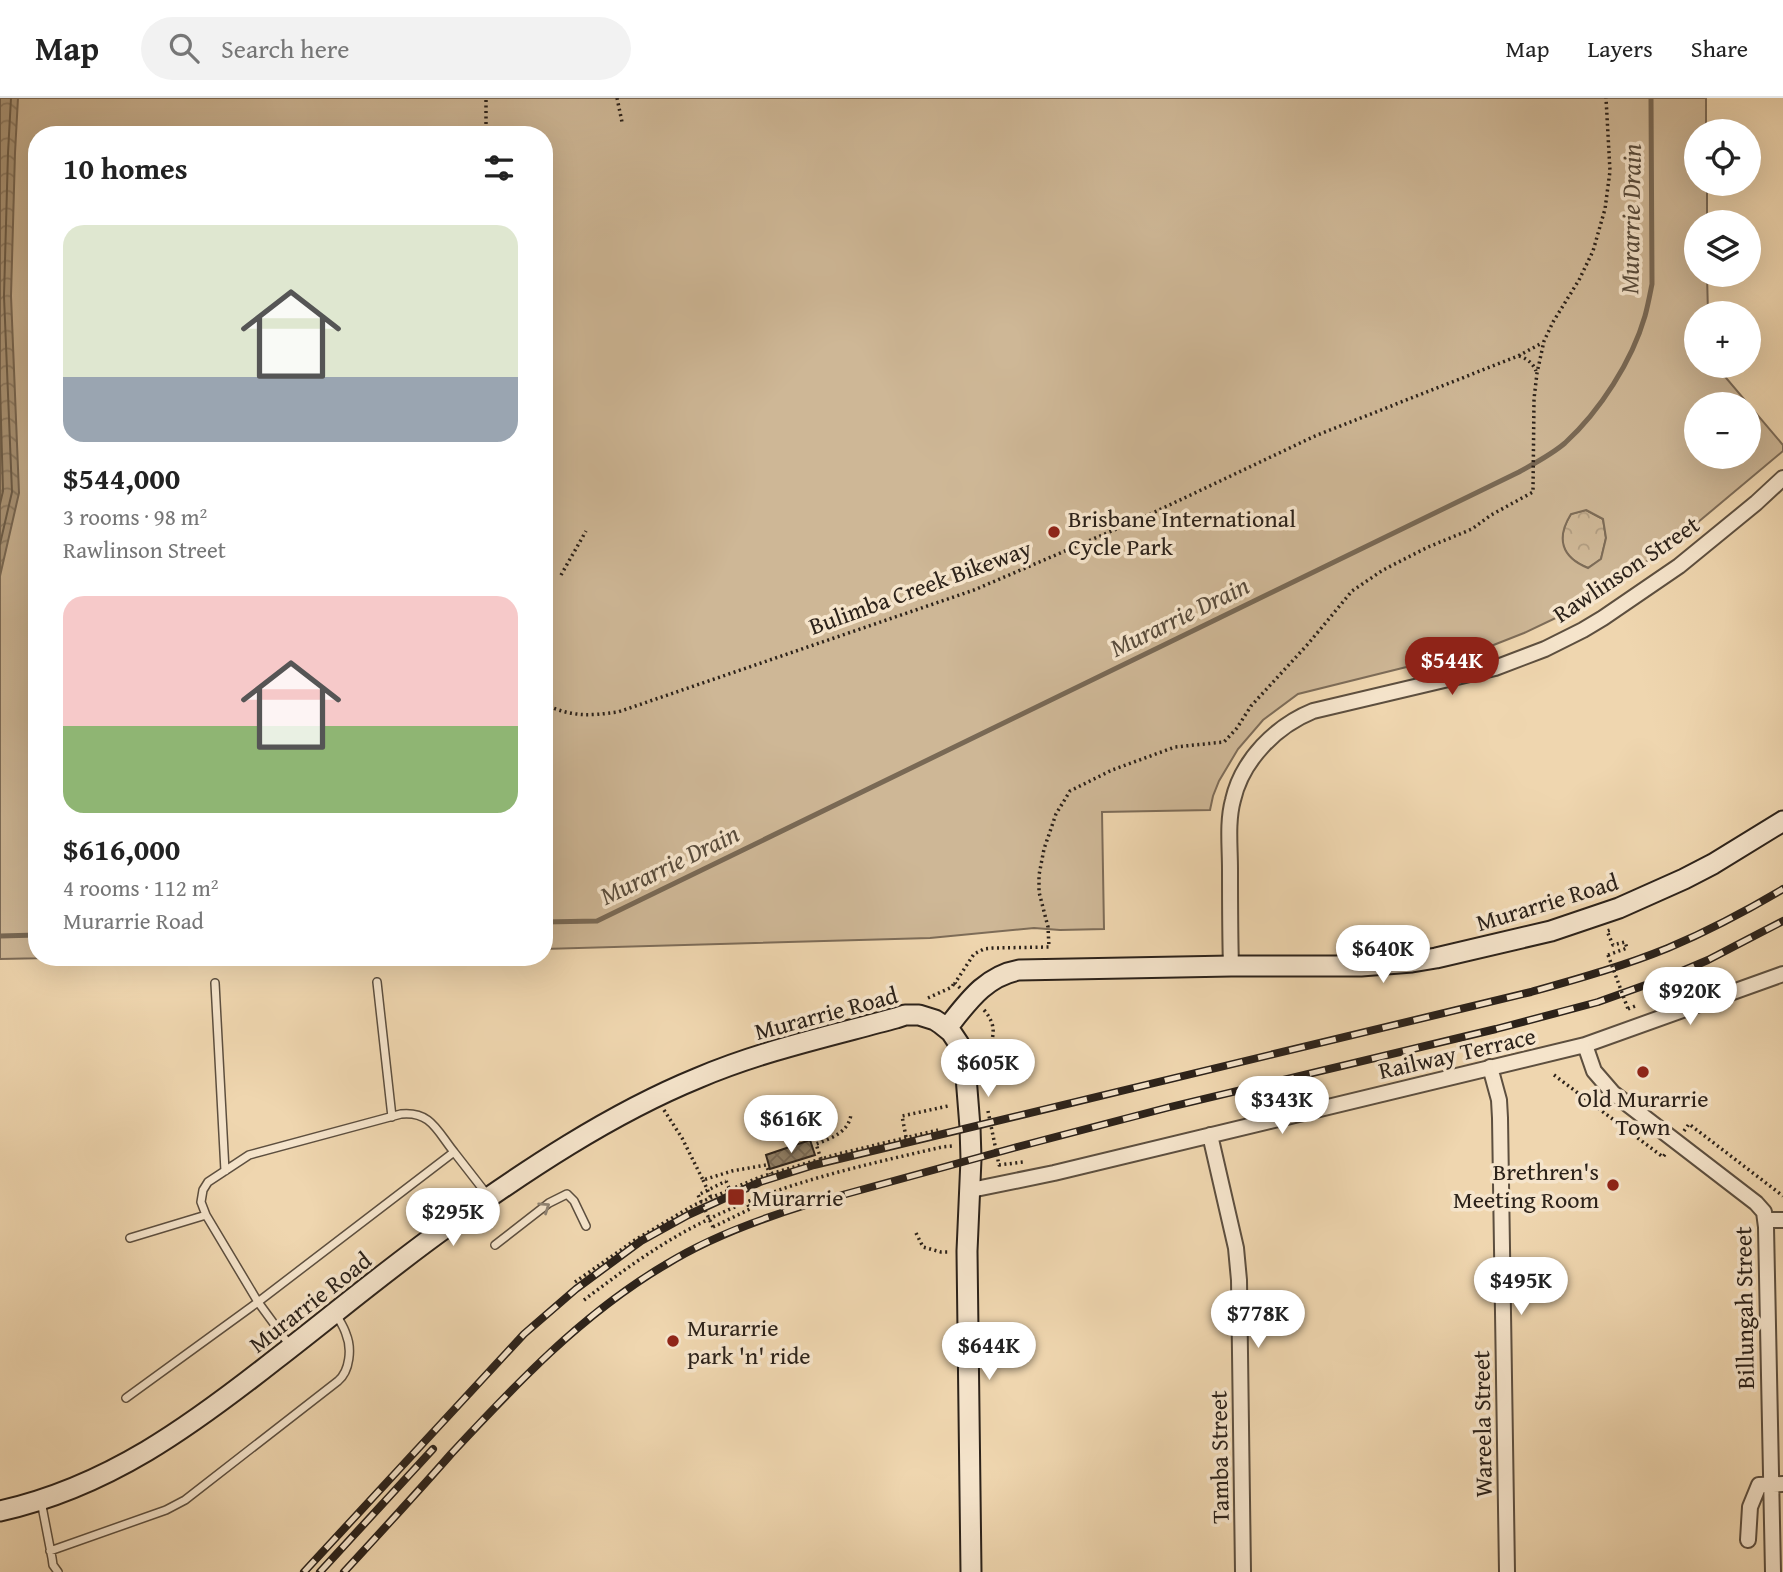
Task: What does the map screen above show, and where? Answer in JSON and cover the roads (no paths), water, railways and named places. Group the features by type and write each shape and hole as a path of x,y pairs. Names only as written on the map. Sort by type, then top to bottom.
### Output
{"street":[{"name":"Rawlinson Street","path":"1231,966 1230,829 1233,800 1244,770 1280,731 1313,711 1495,668 1553,645 1593,624 1670,573 1783,478"},
{"name":"Murarrie Road","path":"0,1511 41,1500 104,1475 162,1444 220,1403 446,1227 489,1197 625,1113 697,1078 771,1052 896,1018 926,1016 947,1028 987,983 1011,972 1231,966 1361,966 1412,962 1462,952 1550,931 1610,911 1684,879 1783,821"},
{"name":"Railway Terrace","path":"971,1190 1054,1173 1585,1045 1783,974"},
{"path":"947,1028 959,1044 965,1064 970,1127 971,1190 967,1251 971,1572"},
{"name":"Billungah Street","path":"1585,1045 1594,1071 1613,1093 1756,1203 1764,1212 1777,1484 1773,1572"},
{"name":"Wareela Street","path":"1490,1067 1499,1100 1500,1118 1507,1572"},
{"name":"Tamba Street","path":"1210,1135 1236,1248 1239,1280 1243,1572"},
{"path":"1766,1220 1783,1220"},
{"path":"1748,1540 1750,1507 1759,1485 1777,1484"}],"lane":[{"path":"377,982 392,1117"},
{"path":"215,983 225,1171"},
{"path":"292,1347 258,1302 206,1215 201,1202 208,1182 249,1155 411,1113 426,1118 489,1197"},
{"path":"126,1398 258,1302 454,1152"},
{"path":"495,1245 549,1203 567,1194 574,1200 586,1226"},
{"path":"130,1238 206,1215"},
{"path":"51,1551 166,1510 186,1500 338,1381 346,1372 349,1352 346,1333 336,1313"},
{"path":"41,1500 54,1565 58,1572"}],"water":[{"path":"0,98 18,98 11,296 19,493 0,576"}],"waterway":[{"name":"Murarrie Drain","path":"553,922 597,921 1519,472 1560,447 1590,416 1613,384 1632,350 1646,312 1652,284 1651,98"},
{"name":"Murarrie Drain","path":"0,936 28,935"}],"railway":[{"path":"304,1572 524,1334 576,1289 641,1241 688,1215 760,1182 814,1165 1531,992 1583,977 1668,948 1783,889"},
{"path":"344,1572 475,1428 551,1352 635,1284 681,1255 716,1238 806,1205 1017,1147 1598,1002 1708,960 1783,921"},
{"path":"320,1572 433,1449"}],"place":[{"name":"Brisbane International Cycle Park","path":"1054,532"},
{"name":"Old Murarrie Town","path":"1643,1072"},
{"name":"Brethren's Meeting Room","path":"1613,1185"},
{"name":"Murarrie","path":"736,1197"},
{"name":"Murarrie park 'n' ride","path":"673,1341"}]}
